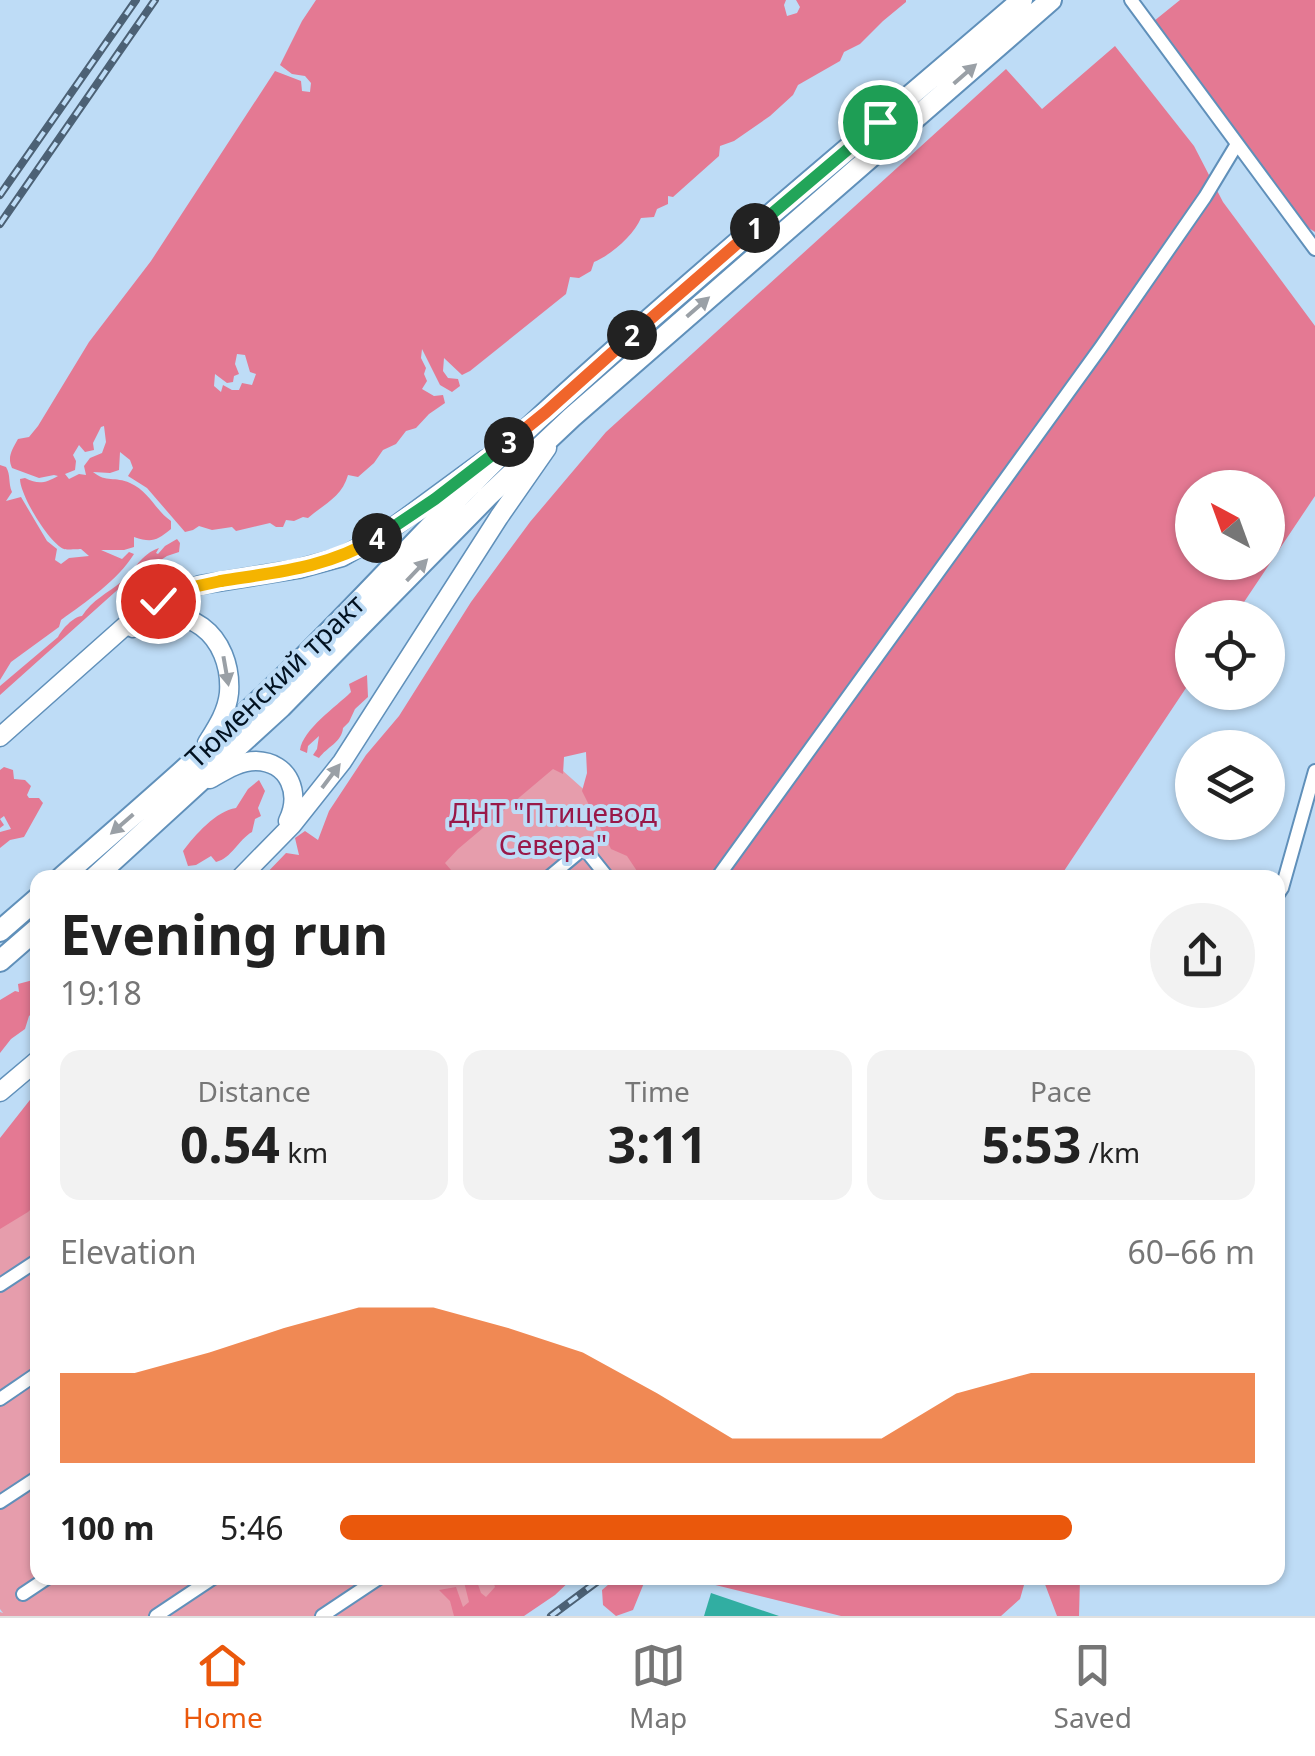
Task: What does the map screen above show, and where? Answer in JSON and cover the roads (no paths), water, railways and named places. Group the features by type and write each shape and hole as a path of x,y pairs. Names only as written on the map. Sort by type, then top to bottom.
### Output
{"main road":[{"name":"Тюменский тракт","path":"102,870 234,726 546,412 1022,0"},
{"name":"Тюменский тракт","path":"71,870 294,695 488,496 572,417 1051,0"},
{"path":"0,737 158,601 184,589 298,569 342,557 435,499 546,412"},
{"path":"248,870 292,825 342,762 524,480 572,417"},
{"path":"99,650 140,624 173,616 197,622 214,636 227,666 229,694 226,708 191,777"},
{"path":"191,777 242,763 265,762 282,771 290,780 295,803 285,828 268,850"},
{"path":"0,931 30,905"},
{"path":"0,962 30,935"},
{"path":"0,1092 30,1067"}],"street":[{"path":"1132,0 1315,250"},
{"path":"723,870 1100,348 1206,197 1236,144"},
{"path":"1285,877 1315,771"},
{"path":"558,870 584,848 602,870"},
{"path":"0,1285 30,1265"},
{"path":"0,1399 30,1379"},
{"path":"0,1502 30,1483"},
{"path":"23,1594 36,1585"},
{"path":"156,1616 202,1585"},
{"path":"322,1616 368,1585"}],"railway":[{"path":"0,195 136,0"},
{"path":"0,224 155,0"},
{"path":"551,1616 593,1585"}],"park label":[{"name":"ДНТ \"Птицевод Севера\"","path":"553,829"}]}
